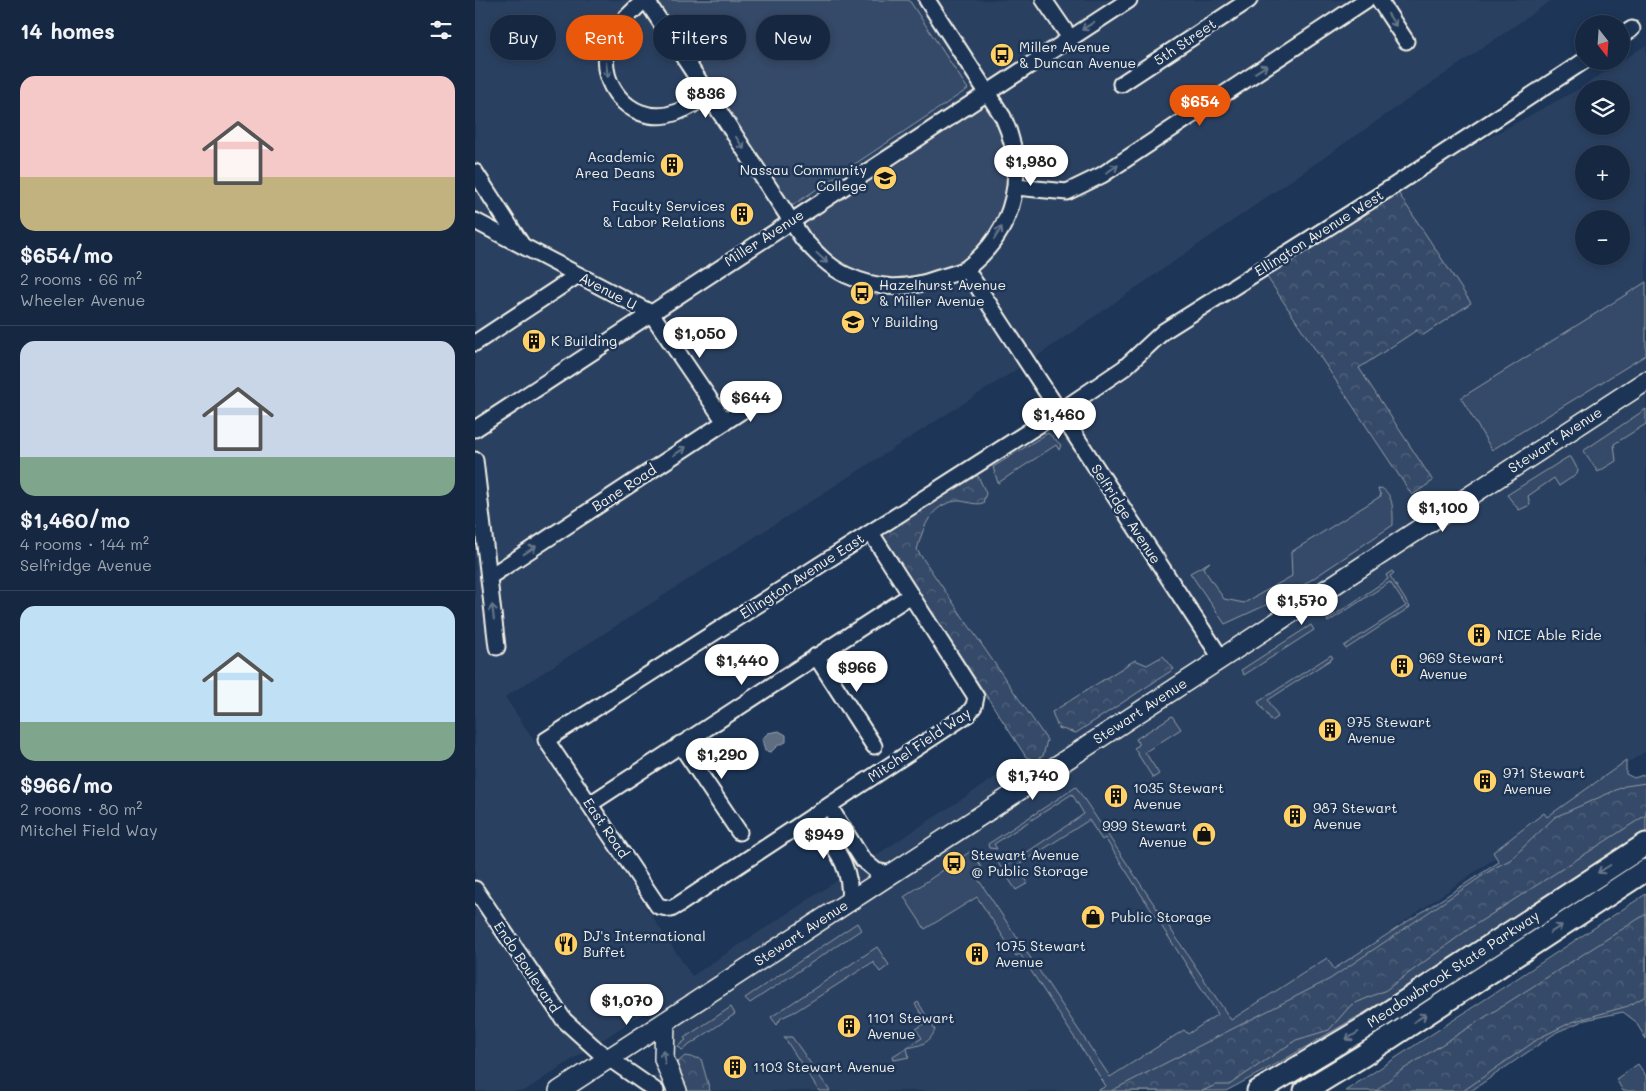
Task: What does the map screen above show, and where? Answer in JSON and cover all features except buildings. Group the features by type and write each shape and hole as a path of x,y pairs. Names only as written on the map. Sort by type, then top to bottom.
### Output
{"highway":[{"name":"Meadowbrook State Parkway","path":"1258,1091 1355,1033 1646,844"},
{"name":"Meadowbrook State Parkway","path":"1305,1091 1381,1044 1646,870"}],"main road":[{"name":"Stewart Avenue","path":"559,1091 1646,381"},
{"path":"665,1022 664,1058 677,1091"}],"street":[{"path":"708,95 684,110 657,116 633,109 614,92 605,70 607,47 616,29 645,0 803,238 824,261 845,274 866,283 888,287 915,287 966,269 999,234 1009,212 1016,187 1015,156 1010,131 987,91 927,0"},
{"path":"1045,0 1070,38"},
{"name":"Miller Avenue","path":"475,428 987,91 1129,0"},
{"name":"5th Street","path":"1121,84 1249,0"},
{"path":"1016,187 1067,192 1102,175 1366,0"},
{"path":"1379,0 1406,41"},
{"name":"Ellington Avenue West","path":"1059,412 1124,368 1164,331 1397,184 1575,67"},
{"path":"475,172 523,246"},
{"name":"Avenue U","path":"475,221 651,313 725,422"},
{"name":"Selfridge Avenue","path":"966,269 1221,658"},
{"path":"475,343 578,275"},
{"name":"Bane Road","path":"489,577 759,398"},
{"name":"Ellington Avenue East","path":"546,740 1059,412"},
{"path":"475,460 497,647"},
{"name":"Mitchel Field Way","path":"671,909 968,714 975,706 976,697 871,533"},
{"path":"590,804 911,595"},
{"name":"Mitchel Field Way","path":"816,656 874,746"},
{"name":"East Road","path":"546,740 658,906 671,909"},
{"path":"681,744 739,832"},
{"path":"829,806 863,860 876,871 891,874"},
{"path":"813,816 847,869 851,886 849,901"},
{"name":"Endo Boulevard","path":"475,889 564,1020 584,1040 656,1091"}],"shaded area":[{"path":"475,0 1552,0 1036,357 505,697 692,976 1026,757 877,526 1395,188 1575,91 1575,135 1630,135 1630,80 1592,80 1608,70 1630,70 1630,55 1646,45 1646,751 1547,817 1522,839 1326,976 1101,1091 638,1091 636,1089 671,1062 669,1042 675,1026 659,1003 524,1091 475,1091"},
{"path":"779,731 786,735 786,742 777,746 771,752 765,751 762,739 768,733"}],"green space":[{"path":"654,0 909,0 968,89 790,207 693,60 746,60 746,15 664,15"},
{"path":"987,103 1005,140 1011,175 1009,193 1003,211 994,228 970,257 959,266 903,280 873,280 856,274 830,257 803,225"},
{"path":"1395,188 1471,303 1422,336 1417,330 1359,368 1433,481 1412,495 1265,274"},
{"path":"1646,282 1646,355 1492,450 1461,398"},
{"path":"1646,409 1646,424 1614,444 1616,461 1598,472 1583,451"},
{"path":"1048,433 1061,445 1059,450 1056,445 998,483 993,467"},
{"path":"1568,457 1571,457 1578,470 1577,474 1559,486 1554,478 1528,496 1530,505 1519,510 1507,495"},
{"path":"971,476 978,476 986,493 983,503 976,504 956,501 940,507 934,512 925,526 917,550 1047,740 1043,756 1035,760 1026,757 880,531"},
{"path":"1381,488 1391,499 1393,525 1290,594 1225,624 1190,573 1210,562 1203,568 1224,599 1244,603 1292,576 1291,552 1381,496 1378,489"},
{"path":"1392,571 1394,573 1390,576 1410,607 1346,649 1344,646 1406,606 1390,582 1328,622 1327,620 1388,579 1386,575"},
{"path":"1311,625 1314,630 1244,675 1241,670"},
{"path":"1331,655 1333,658 1268,700 1278,717 1272,721 1258,702"},
{"path":"1163,656 1174,669 1076,733 1058,728 1052,712 1135,660 1147,665"},
{"path":"1172,716 1181,729 1145,752 1159,774 1153,778 1134,748 1139,745 1136,739"},
{"path":"1626,761 1626,774 1634,778 1646,774 1646,835 1447,964 1280,1062 1226,1091 1097,1091 1106,1086 1020,954 1016,956 977,897 925,929 904,897 971,851 983,870 976,876 1110,1077 1184,1030 1188,1034 1218,1014 1105,838 1102,840 1089,820 1017,866 1028,883 1016,890 998,863 1003,859 1008,865 1084,814 1072,794 994,844 997,849 989,848 988,844 1076,787 1231,1020 1327,958 1334,969 1499,862 1493,852 1544,813 1547,817"},
{"path":"1646,783 1646,815 1470,928 1386,990 1351,1005 1329,1030 1296,1040 1229,1085 1216,1085 1202,1091 1111,1091 1330,979 1494,868 1510,860 1555,817 1625,786"},
{"path":"1646,894 1646,1039 1635,1021 1623,1012 1585,1020 1557,1032 1471,1091 1345,1091"},
{"path":"1646,914 1646,996 1628,1006 1572,1022 1541,1037 1463,1091 1376,1091 1396,1074"},
{"path":"857,923 861,930 750,1003 745,998"},
{"path":"877,947 889,965 880,972 873,962 796,1011 781,1018 777,1025 771,1017"},
{"path":"918,1002 935,1030 924,1043 907,1048 909,1057 894,1060 893,1056 922,1038 916,1029 927,1022 915,1004"},
{"path":"731,1007 735,1014 682,1050 678,1046 686,1040 684,1038"},
{"path":"784,1037 792,1037 830,1091 819,1091"},
{"path":"685,1056 701,1059 710,1091 676,1091 667,1082 678,1062"},
{"path":"1638,1064 1646,1076 1646,1091 1623,1091 1616,1079"}],"place":[{"name":"Miller Avenue & Duncan Avenue","path":"1002,55"},
{"name":"Academic Area Deans","path":"672,165"},
{"name":"Nassau Community College","path":"885,178"},
{"name":"Faculty Services & Labor Relations","path":"742,214"},
{"name":"Hazelhurst Avenue & Miller Avenue","path":"862,293"},
{"name":"Y Building","path":"853,322"},
{"name":"K Building","path":"534,341"},
{"name":"NICE Able Ride","path":"1479,635"},
{"name":"969 Stewart Avenue","path":"1402,666"},
{"name":"975 Stewart Avenue","path":"1330,730"},
{"name":"971 Stewart Avenue","path":"1485,781"},
{"name":"1035 Stewart Avenue","path":"1116,796"},
{"name":"987 Stewart Avenue","path":"1295,816"},
{"name":"999 Stewart Avenue","path":"1204,834"},
{"name":"Stewart Avenue @ Public Storage","path":"954,863"},
{"name":"Public Storage","path":"1093,917"},
{"name":"DJ's International Buffet","path":"566,944"},
{"name":"1075 Stewart Avenue","path":"977,954"},
{"name":"1101 Stewart Avenue","path":"849,1026"},
{"name":"1103 Stewart Avenue","path":"735,1067"}]}
